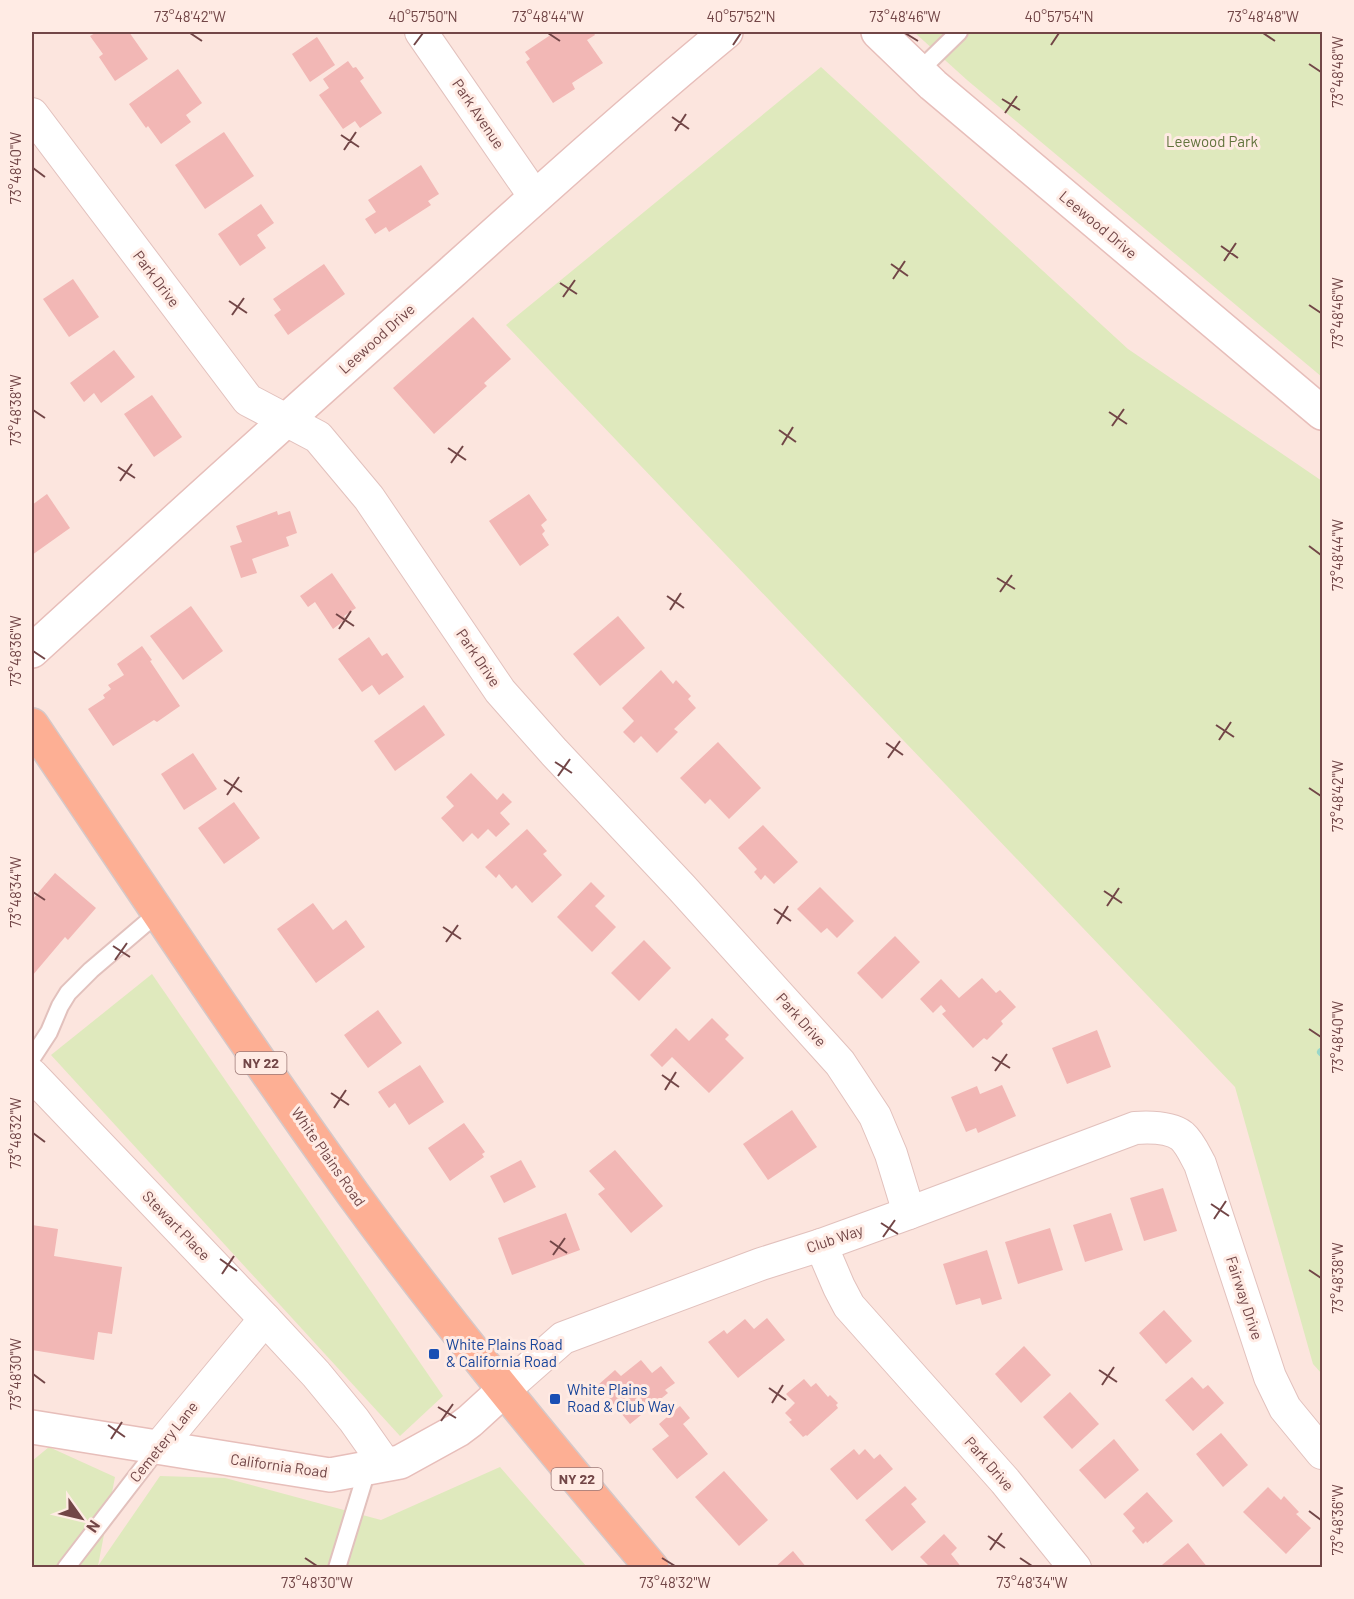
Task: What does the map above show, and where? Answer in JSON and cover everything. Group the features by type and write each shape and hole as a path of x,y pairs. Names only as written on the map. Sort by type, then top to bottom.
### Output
{"main road":[{"name":"White Plains Road","path":"32,725 253,1052 354,1194 463,1339 652,1568"}],"street":[{"name":"Park Avenue","path":"422,32 535,197"},
{"name":"Leewood Drive","path":"32,651 535,197 726,32"},
{"name":"Leewood Drive","path":"878,32 942,93 1323,413"},
{"name":"Park Drive","path":"32,114 248,400 318,437 369,498 500,691 840,1063 875,1116 891,1154 909,1213"},
{"name":"Stewart Place","path":"32,1075 265,1318 324,1383 354,1420 376,1466"},
{"name":"Club Way","path":"504,1390 564,1338 761,1264 909,1213 1135,1128 1151,1127 1171,1131 1181,1136"},
{"name":"Fairway Drive","path":"1181,1136 1190,1146 1200,1164 1270,1377 1285,1408 1323,1453"},
{"name":"Park Drive","path":"821,1245 838,1287 849,1306 1005,1481 1075,1568"},
{"name":"Cemetery Lane","path":"159,1447 265,1318"},
{"name":"California Road","path":"32,1427 330,1475 400,1462 458,1430 504,1390"}],"lane":[{"path":"919,71 959,32"},
{"path":"32,1058 49,1032 68,993 91,970 159,912"},
{"name":"Cemetery Lane","path":"66,1568 159,1447"},
{"path":"338,1568 376,1466"}],"green space":[{"name":"Leewood Park","path":"914,32 1322,32 1322,377 967,80"},
{"path":"821,67 1128,349 1322,481 1322,1374 1313,1364 1235,1087 506,325"},
{"path":"152,974 443,1396 400,1436 51,1055"},
{"path":"49,1447 115,1477 98,1566 160,1476 225,1478 381,1520 500,1467 587,1567 32,1568 32,1461"}],"building":[{"path":"97,32 129,32 148,59 115,81 99,57 103,54 90,36"},
{"path":"555,32 593,32 595,35 587,40 603,63 572,83 575,89 553,103 526,62 530,59 525,52"},
{"path":"317,37 335,65 310,82 292,54"},
{"path":"348,61 364,78 360,81 382,113 360,128 355,121 343,129 319,95 329,88 323,79"},
{"path":"178,69 202,103 186,115 191,122 161,144 129,104"},
{"path":"224,132 254,176 205,209 175,165"},
{"path":"421,165 439,194 428,201 431,205 389,232 386,227 375,234 365,219 376,212 368,200"},
{"path":"261,204 274,223 257,235 266,248 240,266 218,234"},
{"path":"324,264 345,294 288,335 274,315 281,310 273,299"},
{"path":"73,279 99,317 69,337 43,299"},
{"path":"473,317 511,359 484,383 487,386 434,434 393,388"},
{"path":"114,350 135,377 101,403 94,393 84,402 70,383"},
{"path":"152,395 182,437 154,457 124,414"},
{"path":"47,494 70,528 32,555 32,505"},
{"path":"529,494 547,520 541,525 545,531 542,534 549,545 520,566 489,521"},
{"path":"277,511 278,515 290,511 297,533 286,537 289,546 252,559 257,573 241,578 230,546 242,542 236,526"},
{"path":"332,573 356,608 344,616 346,619 333,629 315,602 308,607 300,596"},
{"path":"191,606 223,651 183,680 150,636"},
{"path":"618,616 645,648 600,686 573,654"},
{"path":"369,637 382,656 387,653 404,677 379,695 372,685 362,692 338,659"},
{"path":"142,646 180,706 157,722 154,720 113,746 88,709 105,698 103,695 111,689 108,685 124,675 117,664"},
{"path":"661,670 673,684 676,680 691,696 688,699 696,708 674,729 678,732 657,753 641,736 634,743 623,732 634,721 622,708"},
{"path":"424,705 445,735 395,771 374,741"},
{"path":"718,742 761,788 729,819 710,799 705,804 680,778"},
{"path":"193,753 217,789 184,810 161,774"},
{"path":"471,773 497,800 503,793 512,802 500,813 510,824 496,837 488,829 478,839 472,833 463,842 441,818 454,806 446,797"},
{"path":"234,802 260,838 224,864 198,828"},
{"path":"763,825 798,862 774,884 765,875 761,880 754,872 757,869 738,848"},
{"path":"527,829 547,851 543,854 562,875 532,903 516,885 512,889 499,874 496,878 485,867"},
{"path":"55,873 96,908 68,940 65,937 32,976 32,900"},
{"path":"591,882 605,896 595,906 616,927 592,952 557,917"},
{"path":"820,887 854,921 837,938 827,928 821,933 797,909"},
{"path":"313,903 333,930 346,920 365,947 316,983 277,929"},
{"path":"895,936 920,962 882,999 857,973"},
{"path":"644,940 671,968 639,1001 611,973"},
{"path":"982,978 996,993 1000,990 1016,1007 1001,1021 1003,1024 987,1040 984,1038 973,1048 942,1014 946,1011 941,1005 933,1013 920,999 941,979 959,998"},
{"path":"378,1010 402,1043 368,1068 344,1035"},
{"path":"712,1018 729,1035 725,1039 744,1058 709,1093 672,1057 662,1067 650,1055 676,1028 689,1041"},
{"path":"1097,1030 1111,1067 1067,1084 1052,1048"},
{"path":"420,1065 444,1102 409,1125 395,1103 389,1108 378,1092"},
{"path":"1002,1085 1016,1116 978,1133 976,1128 966,1132 951,1097 977,1086 980,1094"},
{"path":"792,1110 817,1147 768,1180 743,1144"},
{"path":"464,1123 485,1152 482,1154 484,1157 450,1181 428,1148"},
{"path":"615,1150 663,1206 631,1233 598,1194 605,1189 589,1171"},
{"path":"521,1160 536,1187 504,1203 490,1176"},
{"path":"1163,1188 1177,1231 1144,1241 1130,1198"},
{"path":"566,1213 580,1250 512,1275 498,1238"},
{"path":"1111,1213 1123,1250 1085,1262 1073,1225"},
{"path":"32,1225 58,1229 54,1256 122,1267 112,1334 98,1332 94,1360 32,1350"},
{"path":"1050,1228 1063,1270 1018,1284 1005,1242"},
{"path":"987,1250 1002,1299 982,1305 980,1298 956,1305 943,1264"},
{"path":"1164,1310 1192,1341 1166,1364 1139,1333"},
{"path":"767,1318 785,1340 738,1378 708,1342 724,1330 727,1334 745,1319 754,1329"},
{"path":"1024,1346 1051,1375 1021,1403 995,1374"},
{"path":"641,1360 652,1373 661,1366 675,1383 665,1390 668,1393 630,1424 598,1385 615,1370 621,1376"},
{"path":"1192,1377 1203,1389 1208,1385 1224,1403 1193,1431 1165,1400"},
{"path":"804,1379 811,1387 816,1383 828,1397 830,1395 838,1403 836,1405 838,1408 803,1437 789,1422 792,1420 785,1413 795,1403 786,1394"},
{"path":"1070,1392 1099,1424 1072,1449 1043,1417"},
{"path":"680,1406 690,1418 683,1424 708,1454 677,1479 652,1449 669,1436 659,1424"},
{"path":"1221,1433 1248,1465 1223,1487 1196,1454"},
{"path":"1114,1439 1139,1470 1105,1499 1079,1470"},
{"path":"854,1449 859,1455 865,1449 874,1459 880,1454 893,1469 857,1500 830,1469"},
{"path":"724,1471 768,1520 739,1546 695,1497"},
{"path":"905,1486 917,1499 911,1504 926,1522 892,1551 865,1520"},
{"path":"1268,1487 1281,1500 1284,1496 1299,1512 1296,1514 1311,1528 1286,1554 1243,1512"},
{"path":"1147,1492 1173,1521 1143,1544 1132,1531 1135,1528 1123,1514"},
{"path":"944,1534 957,1548 951,1554 962,1568 931,1568 920,1557"},
{"path":"1188,1543 1208,1568 1164,1568 1162,1565"},
{"path":"793,1551 807,1568 774,1568"}],"place":[{"name":"White Plains Road & California Road","path":"434,1354"},
{"name":"White Plains Road & Club Way","path":"555,1399"}]}
